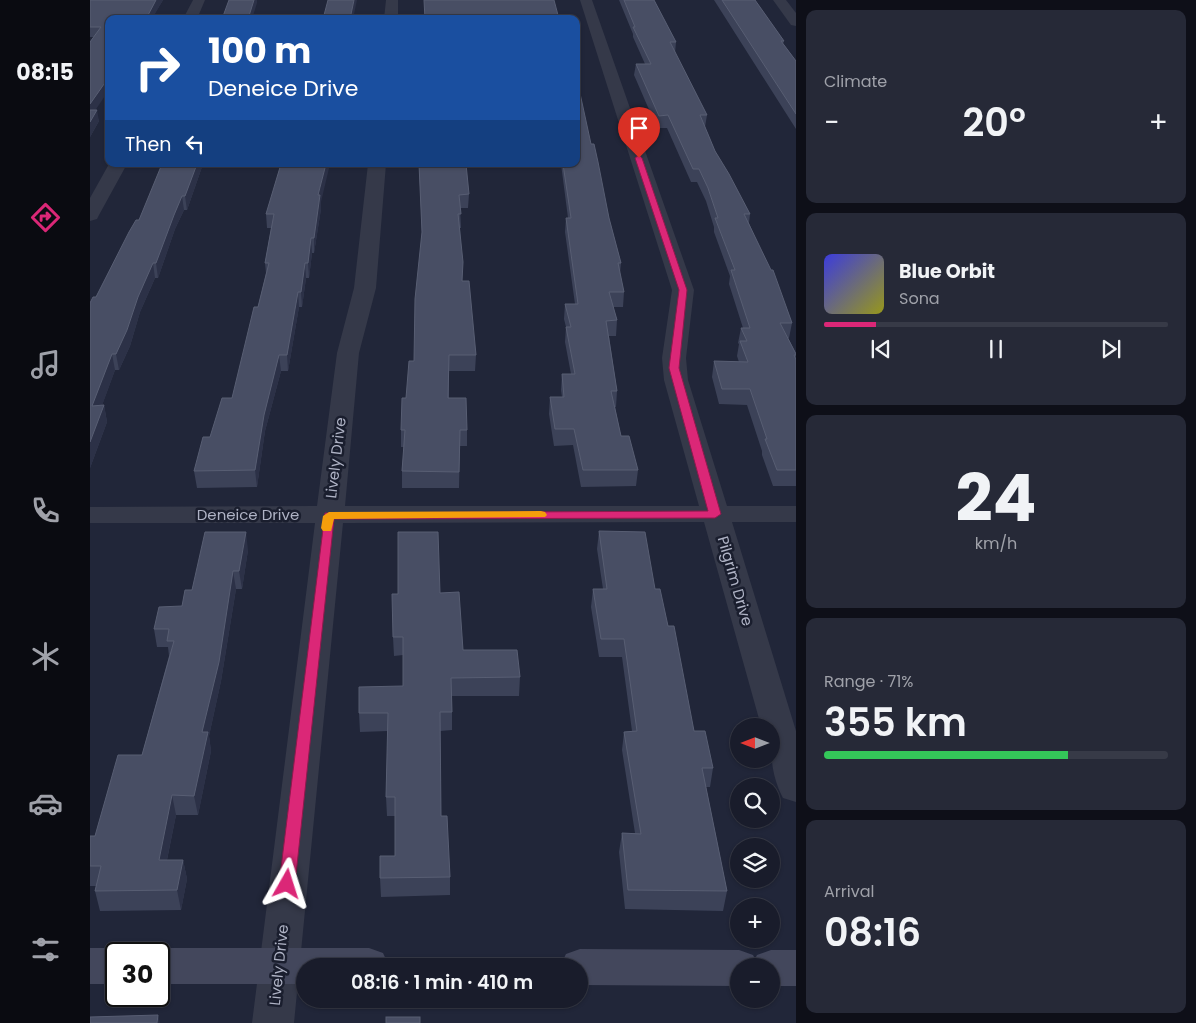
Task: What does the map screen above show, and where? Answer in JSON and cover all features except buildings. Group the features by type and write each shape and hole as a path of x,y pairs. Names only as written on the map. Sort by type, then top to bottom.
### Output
{"main road":[{"path":"90,966 105,966"},
{"path":"170,966 296,966"},
{"path":"588,967 730,968"},
{"path":"780,968 796,968"}],"street":[{"path":"192,15 199,0"},
{"path":"391,15 392,0"},
{"name":"Pilgrim Drive","path":"586,0 683,290 674,368 796,788"},
{"path":"779,0 796,22"},
{"path":"90,215 116,167"},
{"name":"Lively Drive","path":"273,1023 348,354 365,288 377,167"},
{"name":"Deneice Drive","path":"90,515 796,514"}],"slow traffic":[{"path":"327,528 329,516 541,515"}],"route":[{"path":"287,884 329,516 715,514 674,368 683,290 639,158"}]}
